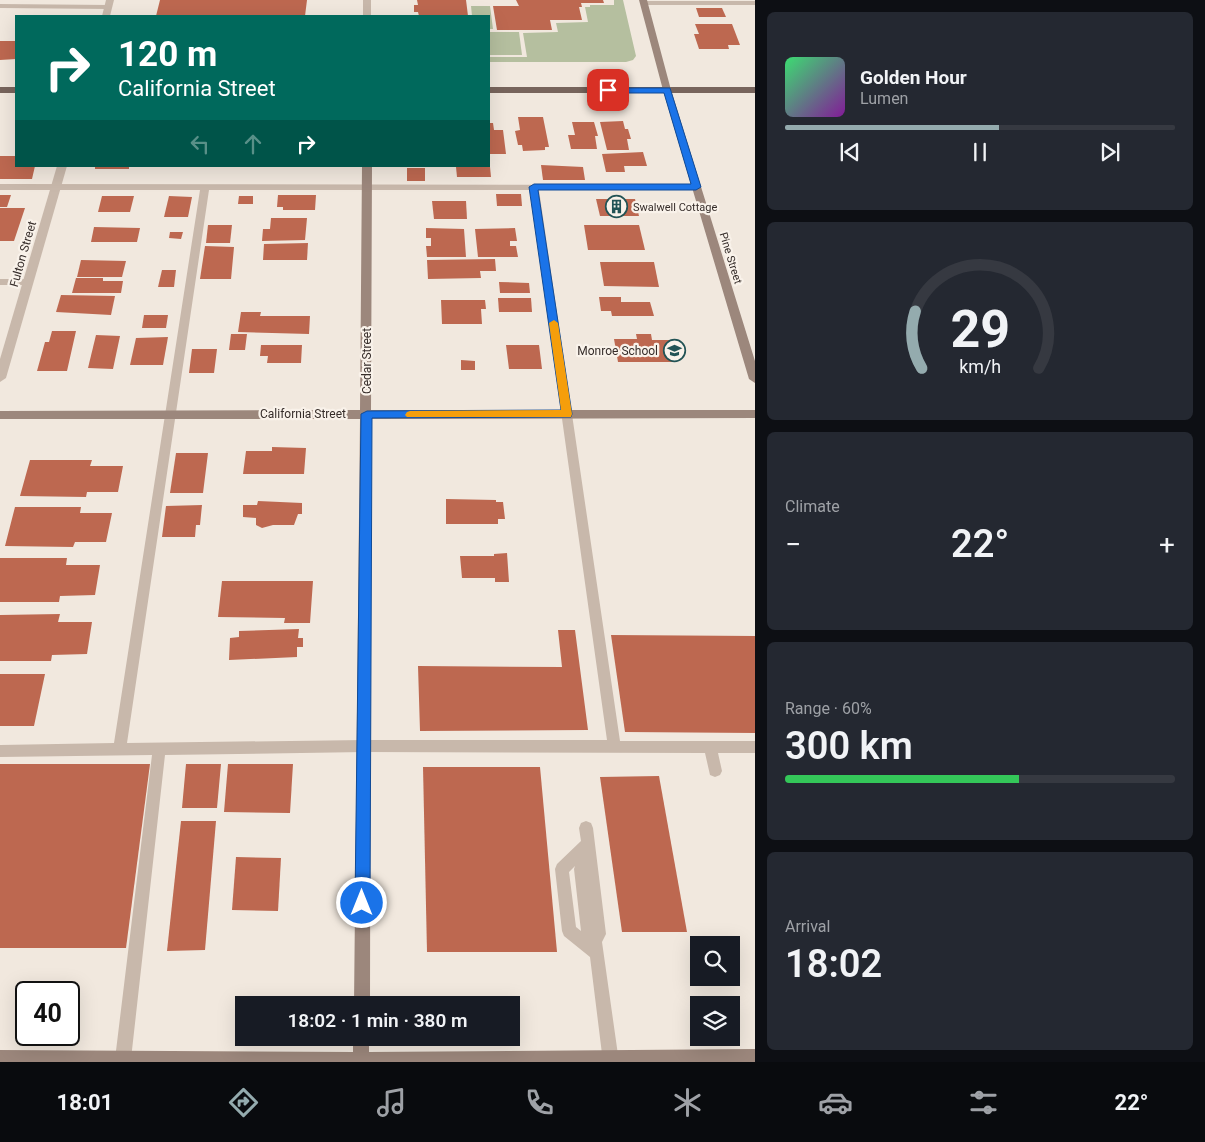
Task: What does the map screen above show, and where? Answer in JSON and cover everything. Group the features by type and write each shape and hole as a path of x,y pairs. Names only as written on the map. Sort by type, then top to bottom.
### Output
{"main road":[{"path":"0,90 15,90"},
{"path":"490,90 755,90"}],"street":[{"path":"367,0 367,15"},
{"name":"Pine Street","path":"643,2 667,90 755,379"},
{"name":"Fulton Street","path":"0,378 62,167"},
{"name":"Cedar Street","path":"362,996 367,167"},
{"name":"California Street","path":"0,415 755,414"},
{"path":"361,1046 361,1061"},
{"path":"0,1059 477,1061 755,1057"}],"lane":[{"path":"643,2 755,3"},
{"path":"0,6 109,4"},
{"path":"0,187 696,187"},
{"path":"120,750 204,187"},
{"path":"534,187 614,747"},
{"path":"0,282 28,282"},
{"path":"0,751 364,746 755,747"},
{"path":"710,747 715,771"},
{"path":"123,1059 159,749"},
{"path":"586,828 590,860 580,869 588,934 595,947 610,1060"},
{"path":"588,844 562,868 569,931 595,947"}],"green space":[{"path":"614,0 623,0 636,56 633,60 626,62 490,62 490,57 527,57 523,33 558,32 556,23 588,22 585,7 590,7 590,5 614,5"},
{"path":"471,6 490,6 493,29 490,29 490,15 472,15"},
{"path":"490,32 519,32 522,55 490,55"}],"building":[{"path":"160,0 307,0 305,15 156,15"},
{"path":"417,0 466,0 468,15 419,15 418,12 414,12 414,5 418,5"},
{"path":"516,0 603,0 604,3 581,3 582,7 579,7 582,20 550,20 552,30 497,30 493,6 519,6"},
{"path":"696,8 722,8 726,17 699,17"},
{"path":"695,24 732,24 740,45 728,45 729,49 699,49 694,34 699,34"},
{"path":"0,41 15,41 15,59 0,60"},
{"path":"518,117 543,117 549,147 545,147 545,150 523,151 522,145 518,145 515,131 520,130"},
{"path":"623,121 631,139 627,139 629,150 607,150 600,122"},
{"path":"572,122 594,122 598,136 595,136 597,149 571,149 568,135 575,135"},
{"path":"490,123 493,123 494,130 503,130 506,154 490,154"},
{"path":"643,152 647,166 624,166 625,172 606,172 602,154"},
{"path":"0,156 15,156 15,167 35,167 32,179 0,179"},
{"path":"541,165 583,167 585,180 543,180"},
{"path":"95,167 129,167 129,169 95,169"},
{"path":"456,167 490,167 491,177 457,177"},
{"path":"407,168 425,168 425,181 407,181"},
{"path":"496,194 521,194 522,206 497,206"},
{"path":"0,195 11,195 7,207 0,207"},
{"path":"278,195 316,195 315,210 283,210 283,207 277,207"},
{"path":"102,196 134,196 130,212 98,212"},
{"path":"169,196 192,197 188,217 164,217"},
{"path":"239,196 253,196 253,204 238,204"},
{"name":"Swalwell Cottage","path":"596,199 635,199 639,216 600,216"},
{"path":"432,201 466,201 467,219 434,219"},
{"path":"0,208 25,208 14,241 0,241"},
{"path":"271,218 307,218 305,240 262,241 263,229 270,229"},
{"path":"208,225 232,225 230,243 206,243"},
{"path":"584,225 639,225 645,250 588,250"},
{"path":"94,227 140,228 137,242 91,242"},
{"path":"426,228 464,229 466,257 427,257 426,246 431,246 431,238 426,238"},
{"path":"515,228 517,241 510,241 510,246 516,246 518,257 478,257 475,229"},
{"path":"170,232 183,232 181,239 169,238"},
{"path":"308,243 307,260 263,260 264,244"},
{"path":"205,246 234,247 231,279 200,279"},
{"path":"495,259 496,271 480,271 481,278 428,279 427,260"},
{"path":"81,260 126,261 122,277 77,277"},
{"path":"600,262 654,262 659,287 604,286"},
{"path":"162,270 176,270 174,287 158,287"},
{"path":"76,278 103,278 103,281 123,281 121,293 72,293"},
{"path":"499,282 529,283 530,293 500,293"},
{"path":"61,295 115,296 111,315 56,312"},
{"path":"599,297 621,297 621,302 650,302 654,316 612,316 611,311 601,311"},
{"path":"498,298 531,298 532,312 499,312"},
{"path":"441,300 485,300 486,309 481,309 482,324 442,324"},
{"path":"241,312 261,312 260,316 310,316 309,334 238,332"},
{"path":"144,315 168,315 166,328 142,328"},
{"path":"52,331 76,331 67,371 37,371 45,342 49,342"},
{"path":"231,334 247,334 245,350 229,350"},
{"path":"636,334 651,334 652,340 670,340 675,362 618,362 614,339 637,339"},
{"path":"96,335 120,336 113,369 88,368"},
{"path":"168,337 163,365 130,365 136,338"},
{"path":"261,345 302,345 301,363 267,363 268,356 260,356"},
{"path":"506,345 539,345 542,369 509,369"},
{"path":"192,349 217,349 214,373 189,373"},
{"path":"461,360 475,361 475,370 461,370"},
{"path":"272,447 306,448 304,474 243,474 246,451 272,451"},
{"path":"176,453 208,453 203,493 170,493"},
{"path":"30,460 92,460 90,466 123,466 118,492 87,492 86,497 20,496"},
{"path":"446,499 496,500 496,502 503,502 505,519 498,519 498,524 446,524"},
{"path":"258,501 302,503 302,514 298,514 294,525 273,525 262,528 256,525 256,518 243,517 243,505 257,505"},
{"path":"202,505 200,525 196,525 195,537 162,537 166,506"},
{"path":"15,507 81,507 80,513 112,513 106,542 75,542 73,547 5,546"},
{"path":"507,553 509,582 495,582 495,578 462,578 460,556 494,556 494,554"},
{"path":"0,558 67,558 66,565 100,565 95,595 60,596 59,602 0,602"},
{"path":"222,581 313,581 310,623 284,623 285,618 218,617"},
{"path":"60,614 58,622 92,622 87,654 52,655 51,661 0,661 0,615"},
{"path":"299,629 298,638 303,638 303,647 297,647 297,657 229,660 230,638 239,637 239,631"},
{"path":"558,630 575,630 588,730 420,731 418,666 562,667"},
{"path":"611,635 755,636 755,733 625,732"},
{"path":"0,674 45,674 34,726 0,726"},
{"path":"0,764 150,764 126,948 0,948"},
{"path":"186,764 221,764 217,808 182,808"},
{"path":"228,764 293,764 290,813 224,812"},
{"path":"423,767 540,767 557,952 427,952"},
{"path":"659,776 687,932 622,932 600,777"},
{"path":"181,821 216,821 205,950 167,951"},
{"path":"236,857 281,858 278,911 232,910"}],"slow traffic":[{"path":"410,415 567,414 554,323"}],"place":[{"name":"Swalwell Cottage","path":"617,207"},
{"name":"Monroe School","path":"674,351"}],"route":[{"path":"362,903 367,414 567,414 534,187 696,187 667,90 608,90"}]}
